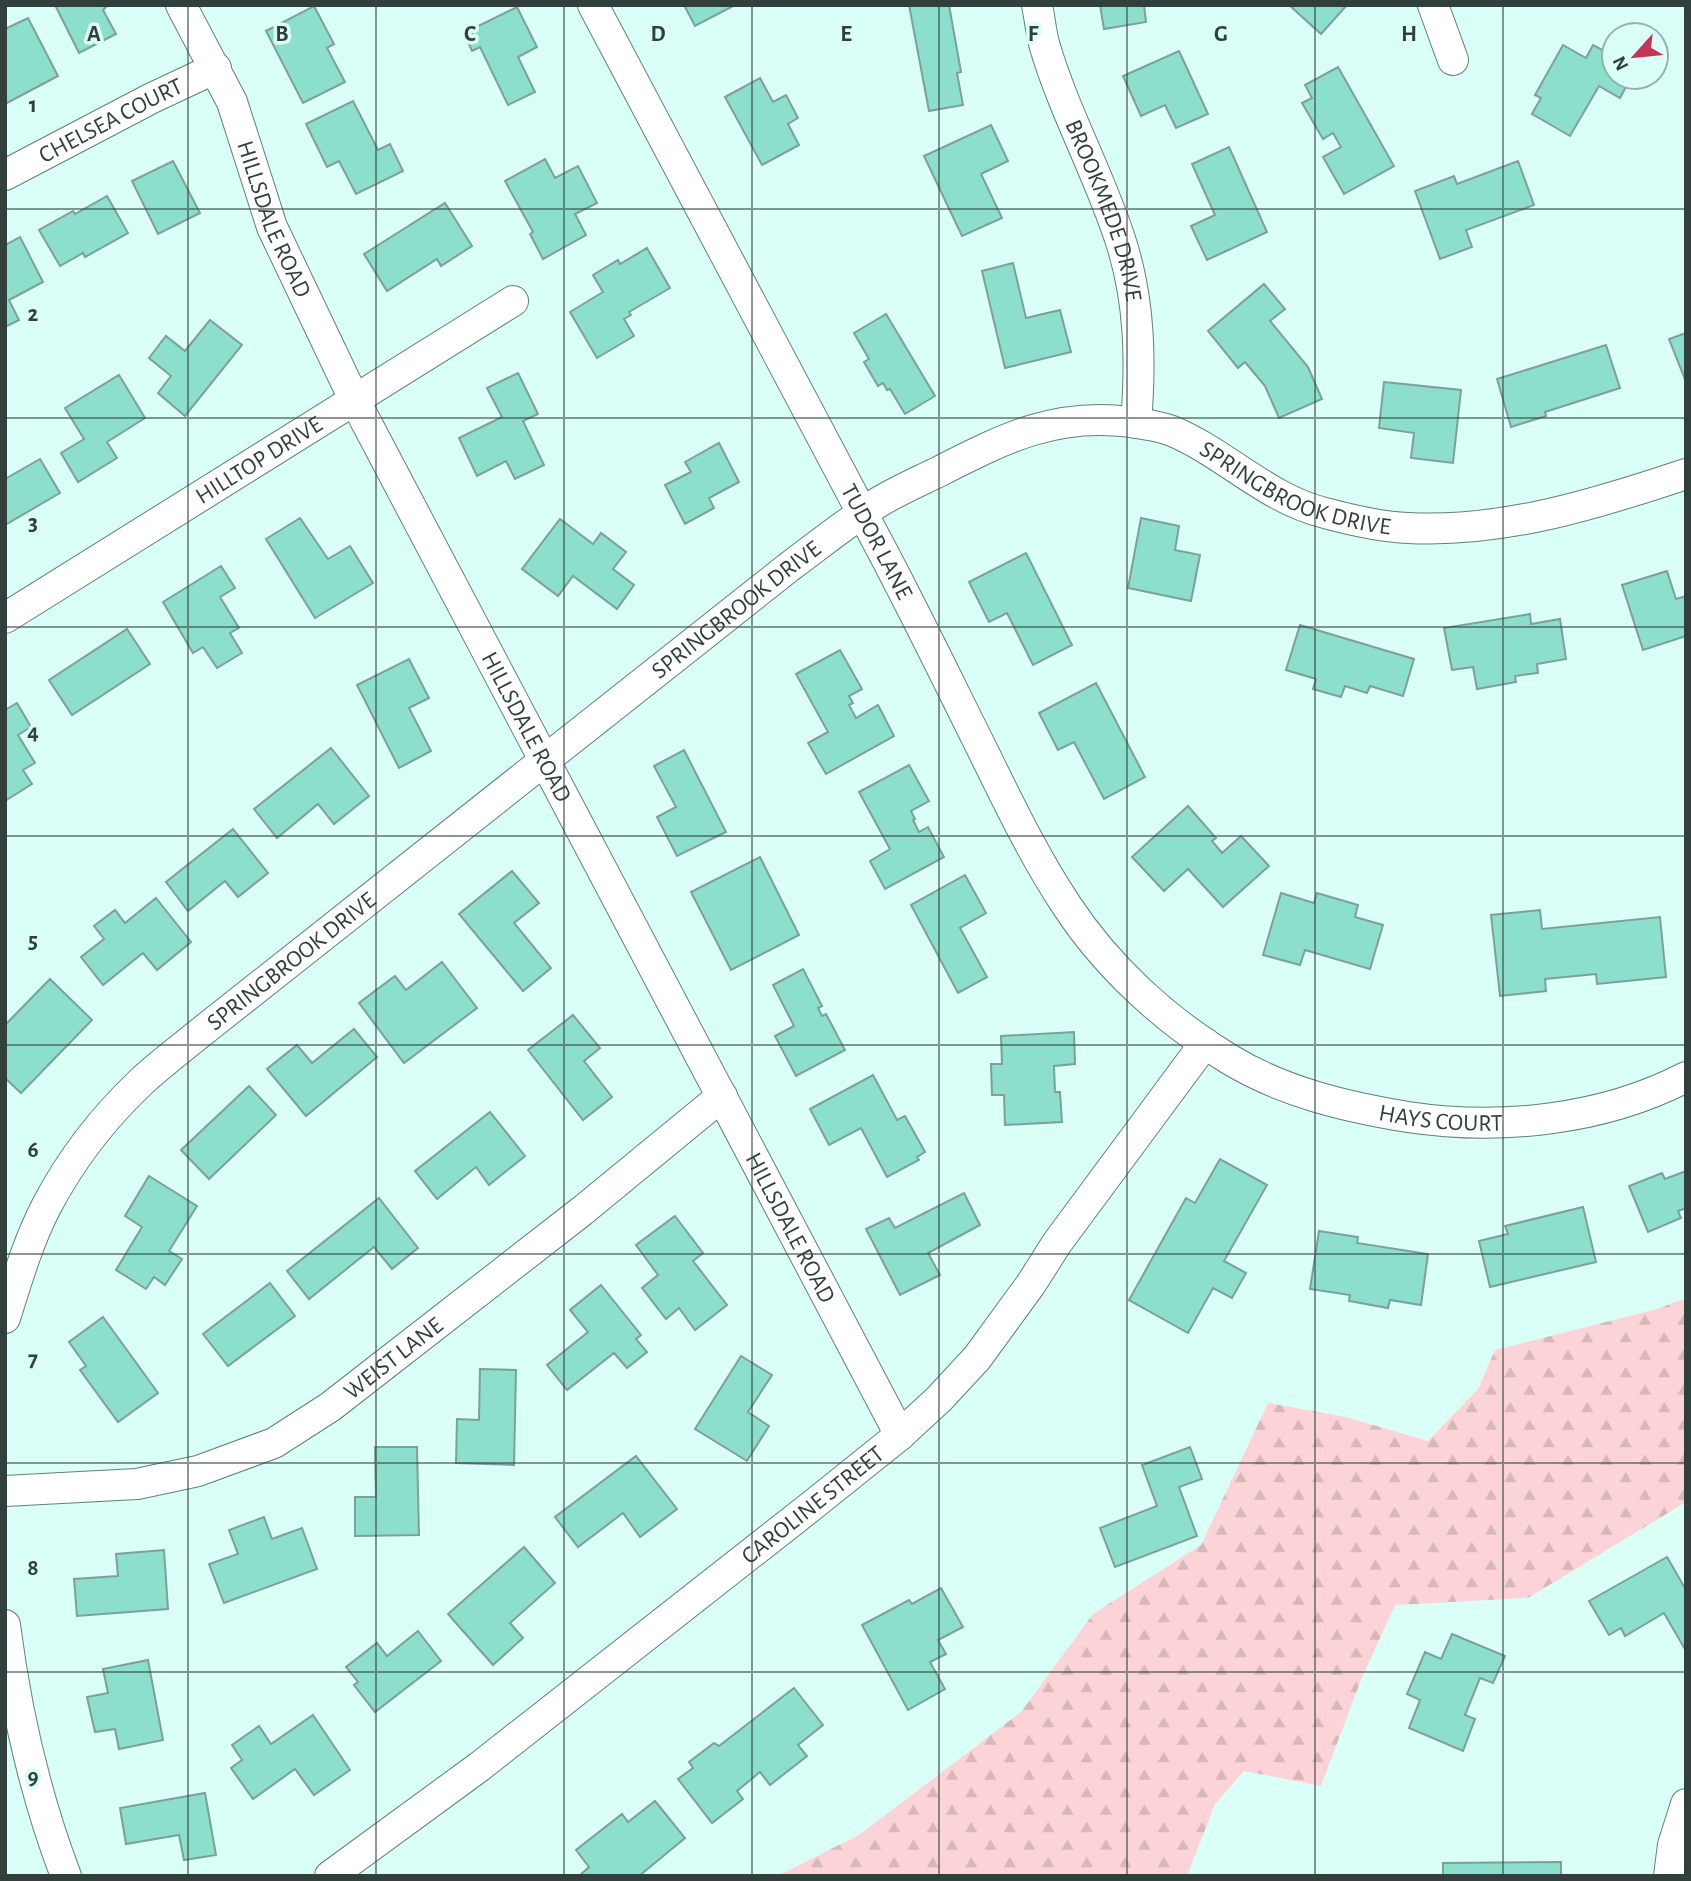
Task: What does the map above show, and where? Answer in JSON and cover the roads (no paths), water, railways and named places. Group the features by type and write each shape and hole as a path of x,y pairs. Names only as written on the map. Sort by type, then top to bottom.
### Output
{"street":[{"name":"HILLSDALE ROAD","path":"181,5 232,102 272,227 354,399 876,1394 900,1435"},
{"name":"TUDOR LANE","path":"593,5 862,513 1033,851 1068,909 1097,945 1145,997 1205,1043"},
{"name":"BROOKMEDE DRIVE","path":"1037,5 1044,45 1063,100 1122,243 1132,286 1139,336 1136,423"},
{"path":"1433,5 1453,60"},
{"name":"CHELSEA COURT","path":"5,175 152,98 216,68"},
{"name":"HILLTOP DRIVE","path":"5,618 513,301"},
{"name":"SPRINGBROOK DRIVE","path":"5,1318 25,1254 47,1206 74,1162 108,1117 141,1082 789,567 881,501 985,449 1040,426 1103,419 1167,429 1198,442 1257,482 1321,512 1405,528 1468,527 1555,513 1598,503 1686,474"},
{"name":"HAYS COURT","path":"1205,1043 1247,1069 1297,1090 1335,1102 1371,1111 1466,1123 1502,1123 1596,1109 1686,1077"},
{"name":"CAROLINE STREET","path":"330,1876 479,1767 900,1435 939,1399 977,1358 1057,1243 1205,1043"},
{"name":"WEIST LANE","path":"5,1492 137,1484 198,1471 246,1454 292,1433 330,1407 550,1236 722,1096"},
{"path":"5,1625 18,1709 34,1779 66,1876"},
{"path":"1669,1876 1673,1845 1686,1804"}]}
